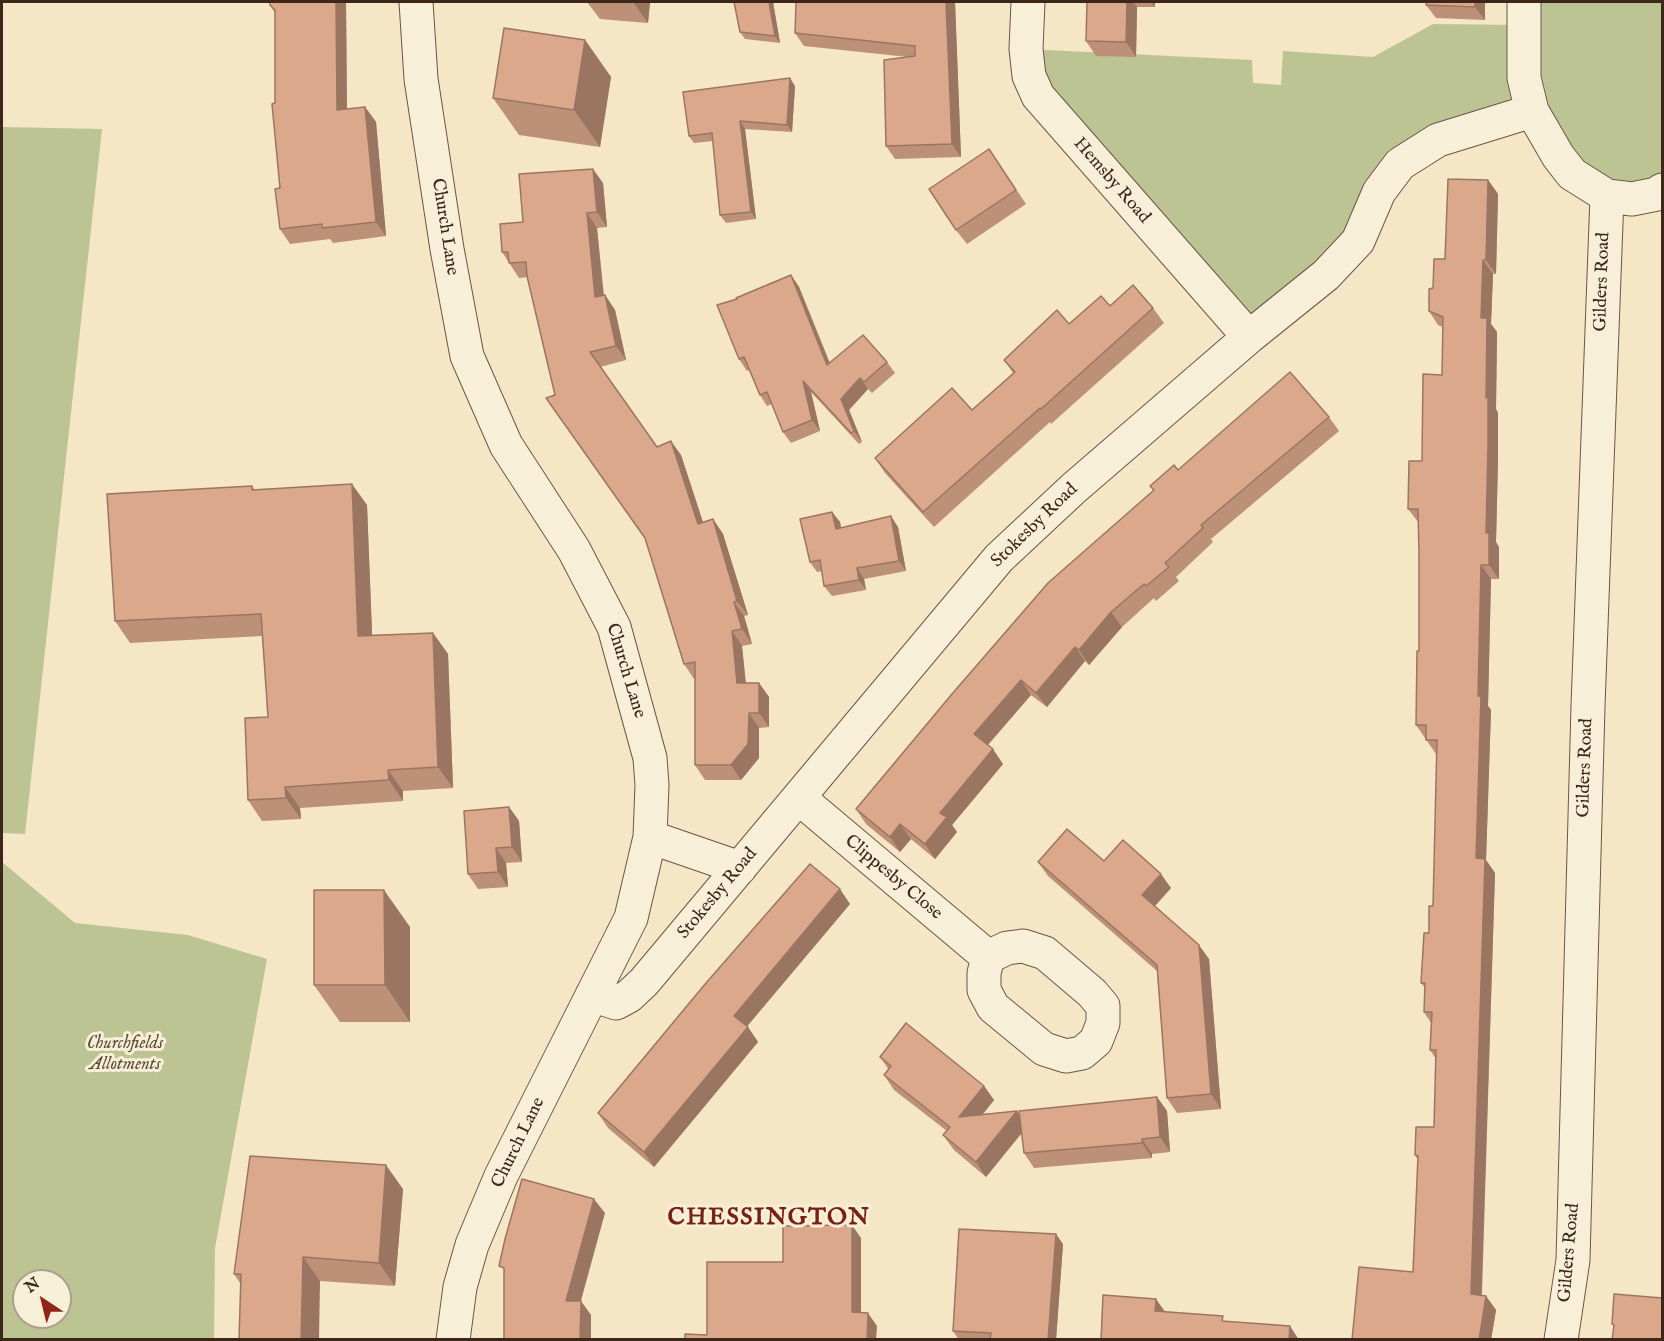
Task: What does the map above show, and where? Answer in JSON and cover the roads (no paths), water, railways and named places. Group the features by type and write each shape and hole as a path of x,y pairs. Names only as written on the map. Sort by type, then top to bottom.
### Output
{"street":[{"name":"Church Lane","path":"416,2 421,79 447,249 467,356 506,445 574,550 614,627 650,758 650,837 630,918 501,1176 472,1245 460,1287 453,1340"},
{"name":"Hemsby Road","path":"1028,2 1026,49 1029,76 1038,96 1249,337"},
{"path":"1524,2 1524,78 1532,111 1558,156 1572,174 1607,196 1632,200 1657,194 1662,190"},
{"name":"Stokesby Road","path":"592,995 616,1003 629,996 740,868 999,558 1074,488 1249,337 1326,275 1358,241 1379,192 1400,164 1438,140 1532,111"},
{"name":"Gilders Road","path":"1561,1340 1573,1260 1587,729 1607,196"},
{"name":"Clippesby Close","path":"799,798 988,957"},
{"path":"650,837 740,868"}],"district":[{"name":"CHESSINGTON","path":"769,1219"}],"park label":[{"name":"Churchfields Allotments","path":"125,1054"}]}
